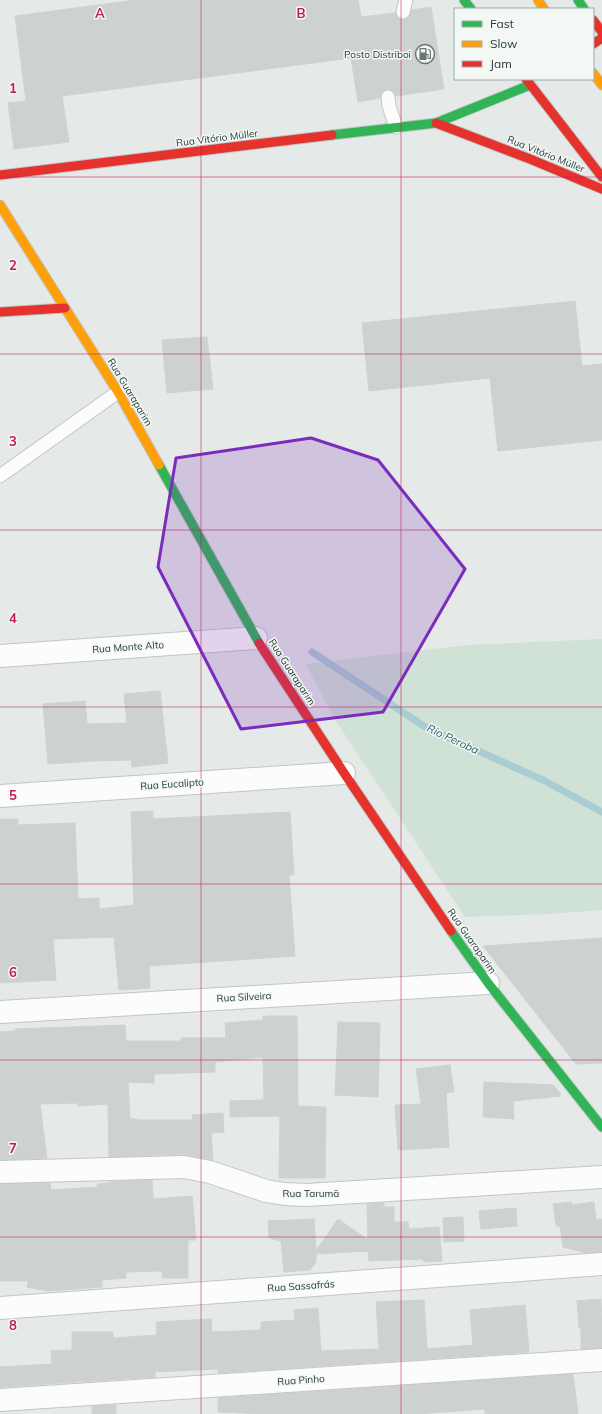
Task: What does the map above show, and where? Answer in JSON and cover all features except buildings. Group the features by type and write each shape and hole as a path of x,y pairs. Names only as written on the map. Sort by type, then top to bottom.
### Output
{"main road":[{"path":"464,0 470,8"},
{"path":"594,22 602,32"},
{"path":"594,75 601,84"},
{"path":"528,82 602,177"},
{"name":"Rua Vitório Müller","path":"0,175 436,122 528,82"},
{"name":"Rua Vitório Müller","path":"436,122 602,189"},
{"name":"Rua Guaraparim","path":"0,205 118,392 256,638 344,773 457,940 488,983 602,1127"},
{"path":"0,312 65,308"}],"street":[{"name":"Rua Monte Alto","path":"0,656 256,638"},
{"name":"Rua Eucalipto","path":"0,796 344,773"},
{"name":"Rua Silveira","path":"0,1012 488,983"},
{"name":"Rua Tarumã","path":"0,1172 184,1168 210,1172 266,1191 307,1195 602,1177"},
{"name":"Rua Sassafrás","path":"0,1308 602,1264"},
{"name":"Rua Pinho","path":"0,1400 602,1360"}],"lane":[{"path":"388,97 389,106 396,127"},
{"path":"0,476 118,392"}],"highlighted area":[{"path":"311,438 378,460 465,569 383,712 241,729 158,567 176,458"}],"green space":[{"path":"602,639 602,910 548,914 465,917 332,715 306,664 469,645"}],"waterway":[{"name":"Rio Peroba","path":"312,652 427,728 543,780 602,812"}],"traffic: fast":[{"path":"464,0 470,8"},
{"path":"578,0 583,8"},
{"path":"332,135 436,123 530,85"},
{"path":"159,465 259,643"},
{"path":"451,931 488,983 602,1127"}],"traffic: slow":[{"path":"538,0 543,8"},
{"path":"594,74 602,85"},
{"path":"0,205 118,392 159,465"}],"traffic: jam":[{"path":"594,21 602,32"},
{"path":"594,43 602,38"},
{"path":"527,80 602,177"},
{"path":"436,123 530,159 602,189"},
{"path":"0,175 332,135"},
{"path":"0,312 65,308"},
{"path":"259,643 344,773 451,931"}],"place":[{"name":"Posto Distriboi","path":"425,54"}]}
